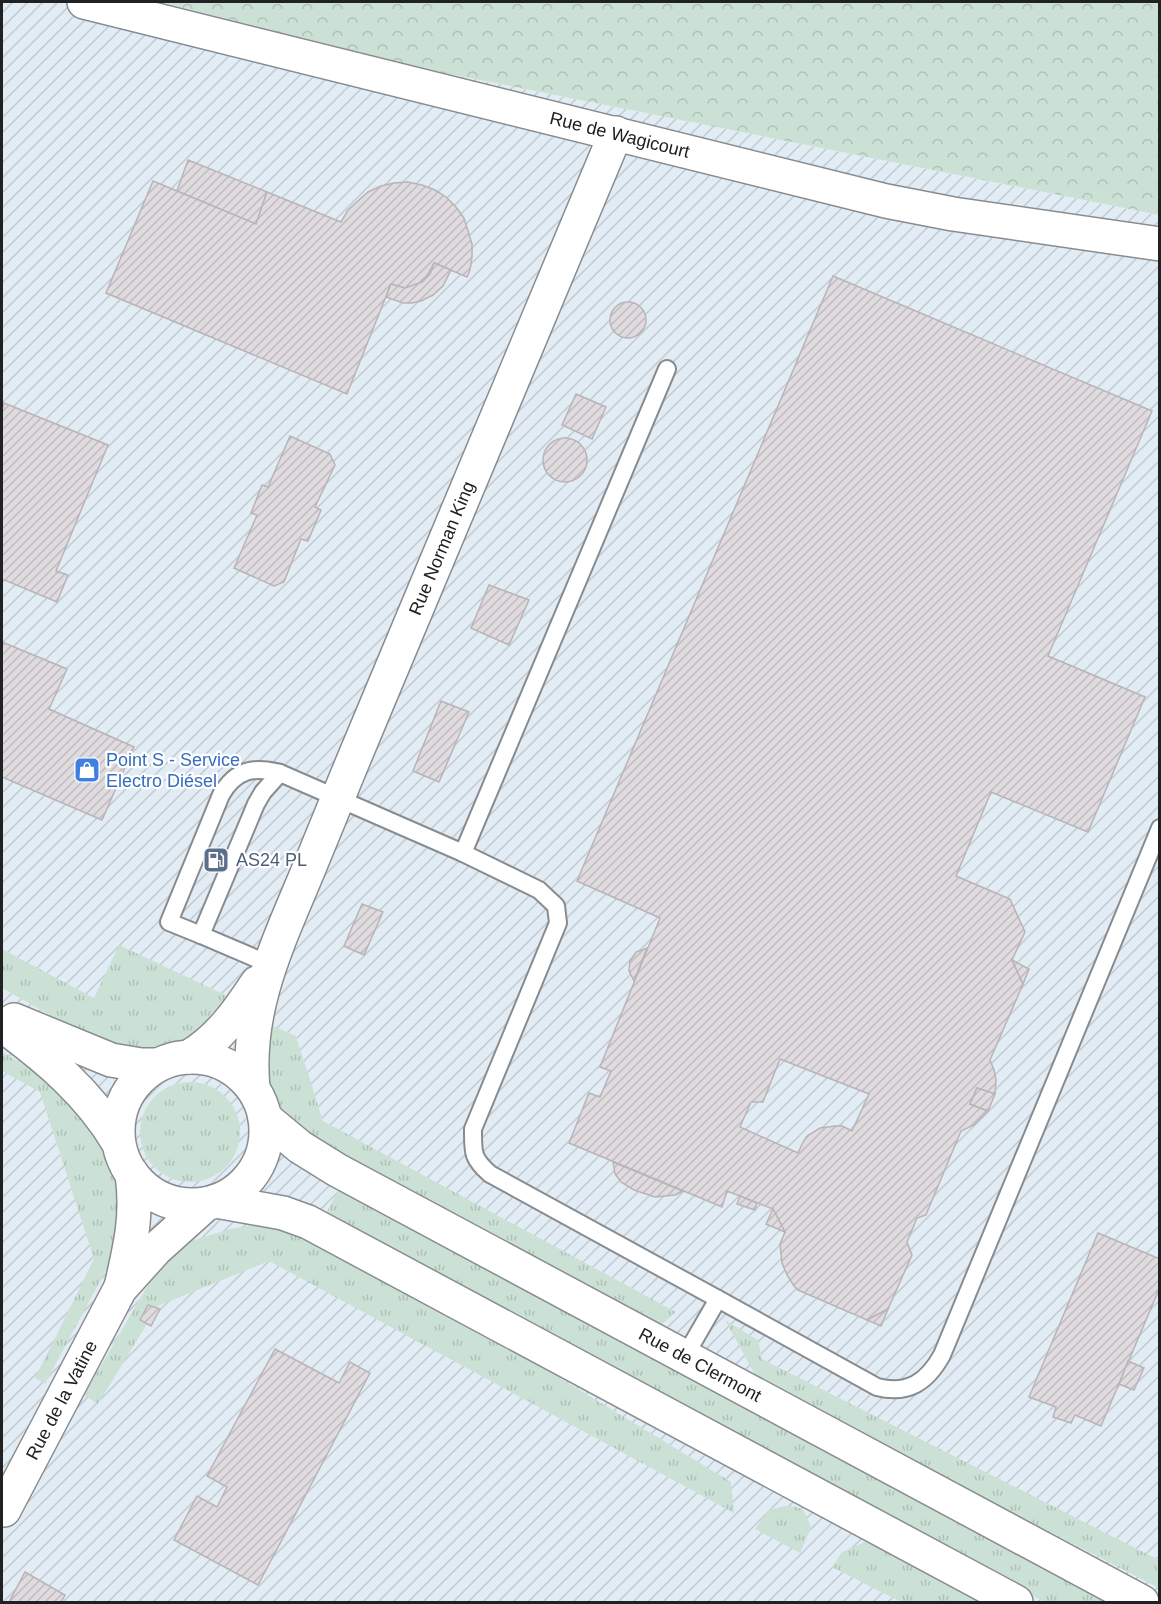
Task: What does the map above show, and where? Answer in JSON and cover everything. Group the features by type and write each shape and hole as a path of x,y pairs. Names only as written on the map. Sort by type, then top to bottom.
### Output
{"street":[{"name":"Rue de Wagicourt","path":"84,2 912,207 1160,244"},
{"name":"Rue Norman King","path":"253,1088 251,1064 254,1028 269,964 616,133"},
{"name":"Rue Norman King","path":"189,1057 211,1042 228,1024 269,964"},
{"path":"2,1015 111,1060 157,1065"},
{"path":"2,1025 53,1065 100,1113 118,1142 123,1159 146,1190 165,1200 185,1205 211,1202 283,1213 308,1222 1016,1602"},
{"path":"118,1142 118,1121 123,1102 134,1084 148,1070 178,1058 200,1057 220,1062 238,1073 253,1088 265,1118 264,1149 250,1177 234,1192 211,1202"},
{"name":"Rue de Clermont","path":"265,1118 300,1147 337,1170 1142,1602"},
{"name":"Rue de la Vatine","path":"4,1510 120,1289 134,1223 135,1200 132,1174"},
{"name":"Rue de la Vatine","path":"120,1289 156,1249 211,1202"}],"lane":[{"path":"463,853 667,369"},
{"path":"269,964 169,922 221,795 227,785 244,772 269,770 280,773 463,853 539,891 556,906 558,923 473,1130 473,1150 479,1164 490,1174 877,1387 898,1390 918,1383 928,1376 942,1355 1160,828"},
{"path":"201,935 256,804 263,792 280,773"},
{"path":"685,1356 718,1299"}],"shaded area":[{"path":"2,2 160,2 414,67 1159,215 1160,1588 1150,1602 2,1602"}],"green space":[{"path":"160,2 1159,2 1159,215 414,67"},
{"path":"119,945 240,1002 179,1045 153,1050 129,1050 66,1024 2,988 2,949 94,998"},
{"path":"266,1023 296,1036 323,1121 676,1312 659,1327 341,1157 300,1129 271,1102 266,1076"},
{"path":"2,1052 75,1099 107,1148 120,1191 124,1227 112,1259 45,1384 35,1378 94,1259 40,1092 2,1071"},
{"path":"190,1082 218,1090 232,1104 240,1132 232,1160 218,1174 190,1182 162,1174 148,1160 140,1132 148,1104 162,1090"},
{"path":"339,1189 1116,1602 1045,1602 323,1219"},
{"path":"262,1223 293,1230 453,1313 731,1482 734,1513 269,1261 158,1306 98,1404 84,1395 159,1266 191,1241 230,1229"},
{"path":"725,1320 758,1340 762,1359 1159,1560 1159,1588 759,1382"},
{"path":"784,1506 800,1508 809,1522 811,1528 800,1553 755,1529 769,1510"},
{"path":"869,1540 984,1602 901,1602 832,1567 842,1552"}],"building":[{"path":"188,160 267,192 256,224 177,191"},
{"path":"153,181 256,224 267,192 341,222 348,210 368,192 381,186 408,182 422,185 446,197 464,218 472,244 470,270 467,277 434,263 426,278 417,285 405,288 391,284 347,394 106,293"},
{"path":"434,263 451,270 443,286 433,295 412,303 403,303 386,297 391,284 405,288 422,282 430,274"},
{"path":"833,276 1152,411 1048,656 1145,697 1088,832 991,792 956,876 1010,899 1025,932 1012,960 1023,984 990,1060 996,1080 995,1094 977,1088 970,1104 988,1111 974,1125 961,1131 926,1215 917,1218 907,1242 912,1255 888,1309 867,1320 798,1290 787,1275 782,1263 780,1244 785,1232 773,1209 727,1191 722,1207 569,1143 589,1093 600,1097 611,1071 600,1067 660,918 577,881","holes":["780,1059 869,1094 852,1131 842,1126 820,1128 807,1136 798,1153 740,1127 751,1102 763,1102"]},
{"path":"628,302 641,307 646,320 641,333 628,338 615,333 610,320 615,307"},
{"path":"576,394 606,407 592,439 562,425"},
{"path":"4,403 108,445 56,571 68,575 57,602 2,579 2,409"},
{"path":"290,436 330,454 335,465 315,507 321,510 308,541 301,539 284,582 274,586 234,568 257,515 251,513 262,485 268,487"},
{"path":"565,438 581,444 587,460 581,476 565,482 549,476 543,460 549,444"},
{"path":"489,585 529,600 509,645 471,628"},
{"path":"2,642 67,669 49,709 134,747 102,820 2,777"},
{"path":"441,701 469,712 439,782 413,771"},
{"path":"362,904 383,912 364,955 344,946"},
{"path":"647,948 634,981 629,971 630,961 636,952"},
{"path":"1012,960 1029,969 1023,984"},
{"path":"977,1088 995,1094 988,1111 970,1104"},
{"path":"613,1162 683,1191 675,1195 655,1197 634,1190 621,1182 615,1174"},
{"path":"740,1196 757,1203 755,1210 737,1204"},
{"path":"773,1209 785,1232 766,1224"},
{"path":"1098,1233 1160,1259 1160,1287 1101,1426 1075,1415 1071,1423 1053,1417 1056,1407 1029,1397"},
{"path":"148,1305 160,1309 151,1326 140,1320"},
{"path":"888,1309 881,1326 867,1320"},
{"path":"275,1349 339,1383 350,1362 370,1373 258,1585 174,1540 197,1496 217,1507 227,1487 207,1476"},
{"path":"1128,1361 1144,1368 1134,1390 1119,1384"},
{"path":"25,1572 65,1595 61,1602 9,1602"}],"place":[{"name":"Point S - Service Electro Diésel","path":"87,770"},
{"name":"AS24 PL","path":"216,860"}]}
